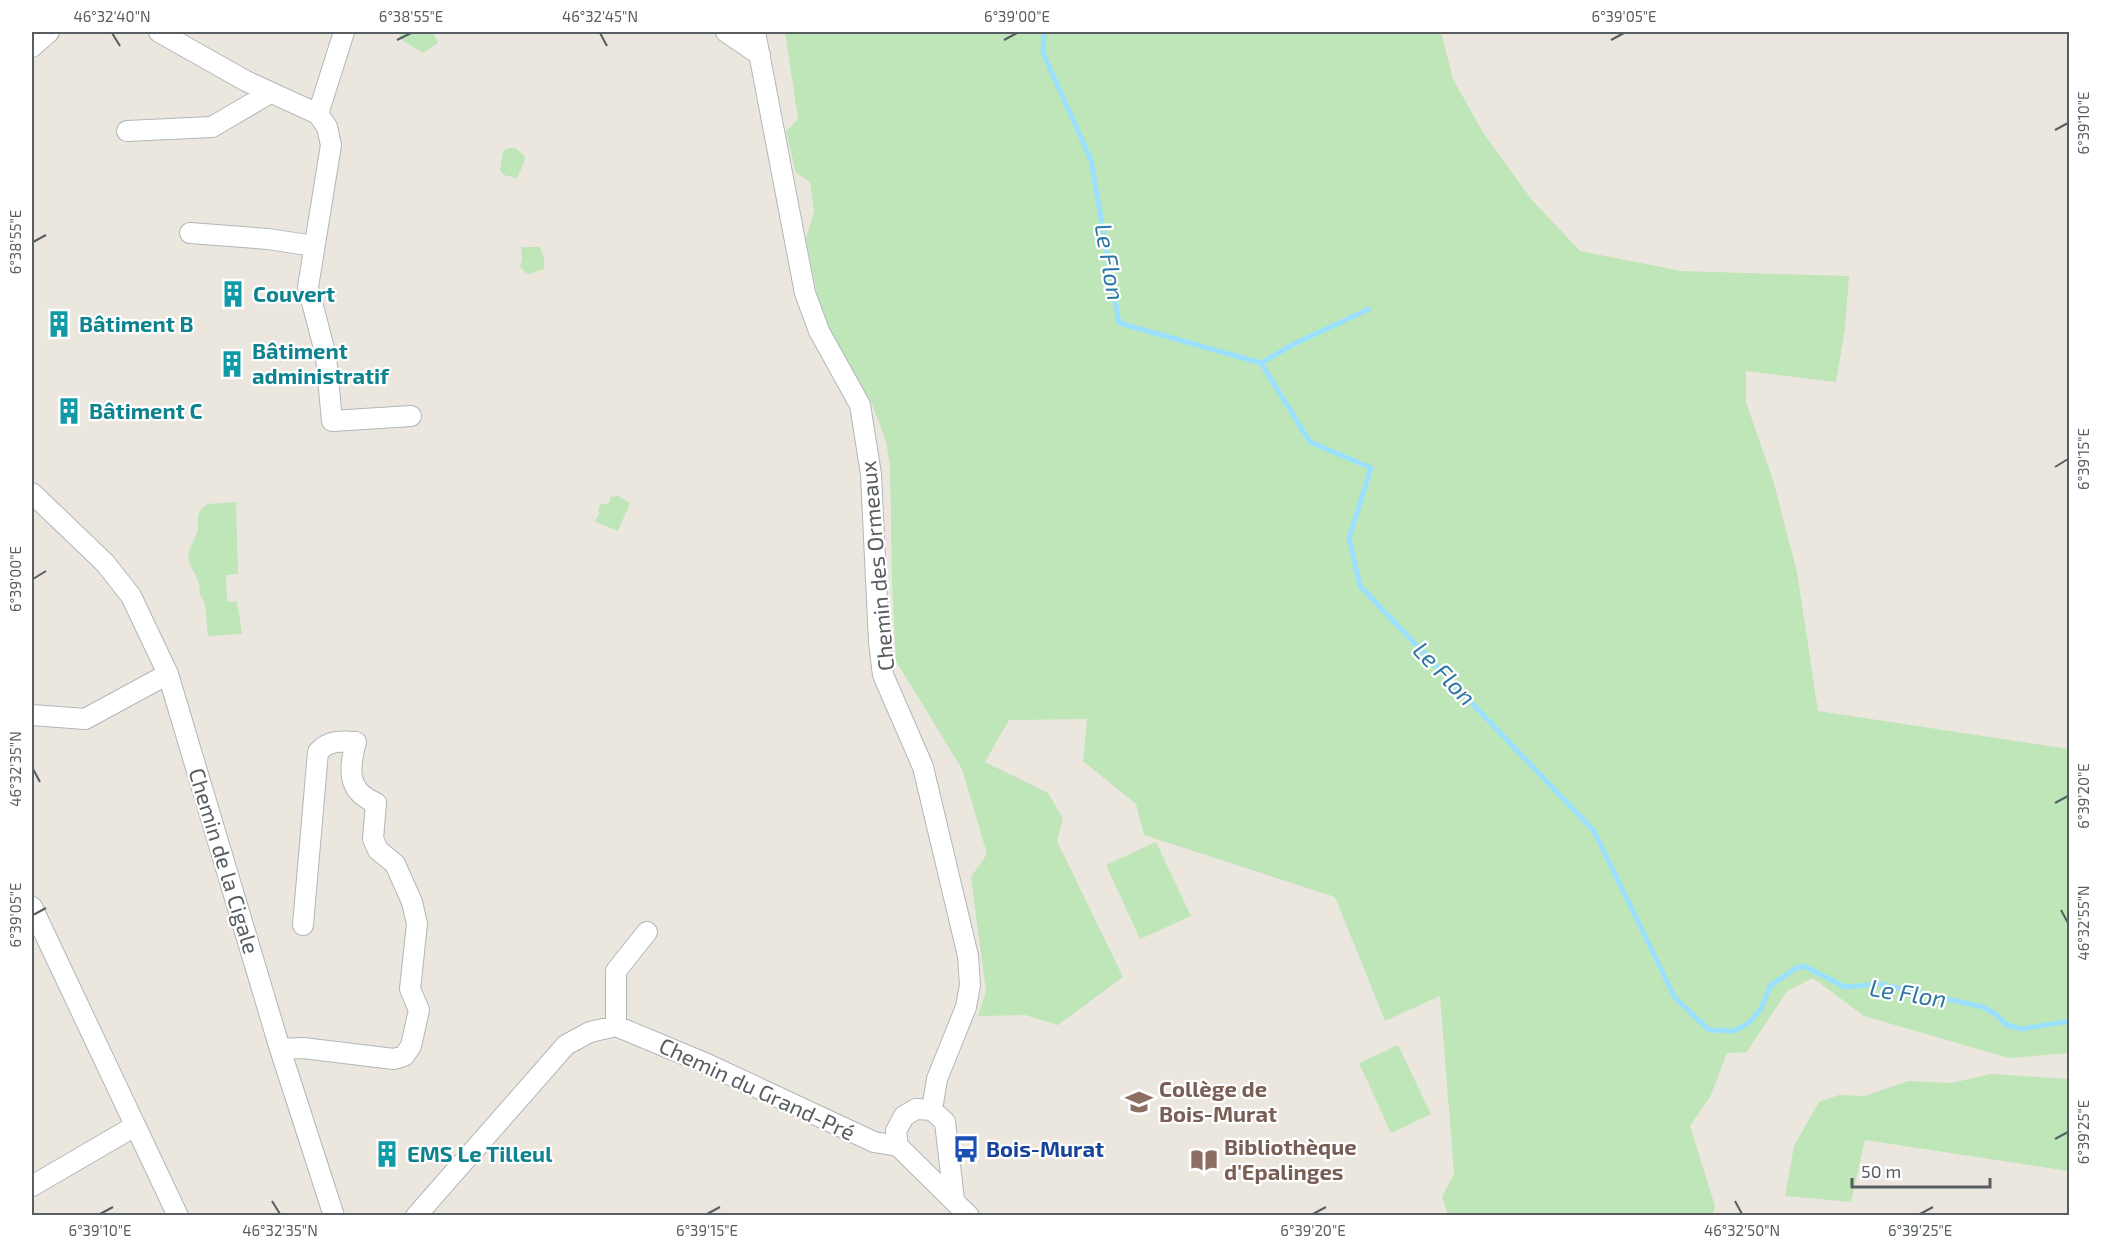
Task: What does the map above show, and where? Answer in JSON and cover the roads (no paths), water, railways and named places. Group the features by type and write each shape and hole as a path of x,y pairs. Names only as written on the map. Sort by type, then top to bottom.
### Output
{"street":[{"path":"159,32 246,81 318,114 327,126 331,146 308,287 326,356 332,421 411,416"},
{"path":"318,114 344,32"},
{"path":"726,32 760,55"},
{"name":"Chemin des Ormeaux","path":"755,32 805,293 819,331 860,405 871,474 879,642 883,675 923,766 968,956 970,986 966,1007 937,1079 932,1110"},
{"path":"127,130 212,127 270,93"},
{"path":"190,233 268,239 314,246"},
{"name":"Chemin de la Cigale","path":"32,493 105,563 131,596 168,674 280,1049 334,1215"},
{"path":"32,716 85,719 168,674"},
{"path":"280,1049 303,1047 394,1059 404,1056 411,1046 419,1010 410,989 417,924 412,902 395,864 378,850 373,839 376,803 367,799 352,782 350,764 356,742 339,740 324,746 318,752 303,926"},
{"path":"32,907 178,1215"},
{"path":"416,1215 566,1045 590,1032 616,1026 616,971 646,932"},
{"name":"Chemin du Grand-Pré","path":"616,1026 718,1069 874,1142 898,1146"},
{"path":"954,1200 945,1122 932,1110 916,1109 904,1116 896,1131 898,1146 969,1215"},
{"path":"32,1186 135,1126"}],"waterway":[{"name":"Le Flon","path":"1044,32 1043,53 1091,160 1119,323 1261,363 1310,442 1371,468 1349,538 1360,586 1594,831 1675,998 1709,1030 1734,1031 1750,1022 1760,1010 1771,985 1796,968 1804,966 1845,987 1880,984 1983,1007 1997,1015 2005,1024 2021,1029 2070,1021"},
{"path":"1261,363 1292,345 1369,309"}],"place":[{"name":"Couvert","path":"233,294"},
{"name":"Bâtiment B","path":"59,324"},
{"name":"Bâtiment administratif","path":"232,364"},
{"name":"Bâtiment C","path":"69,411"},
{"name":"Collège de Bois-Murat","path":"1139,1102"},
{"name":"Bois-Murat","path":"966,1149"},
{"name":"EMS Le Tilleul","path":"387,1154"},
{"name":"Bibliothèque d'Epalinges","path":"1204,1160"}]}
